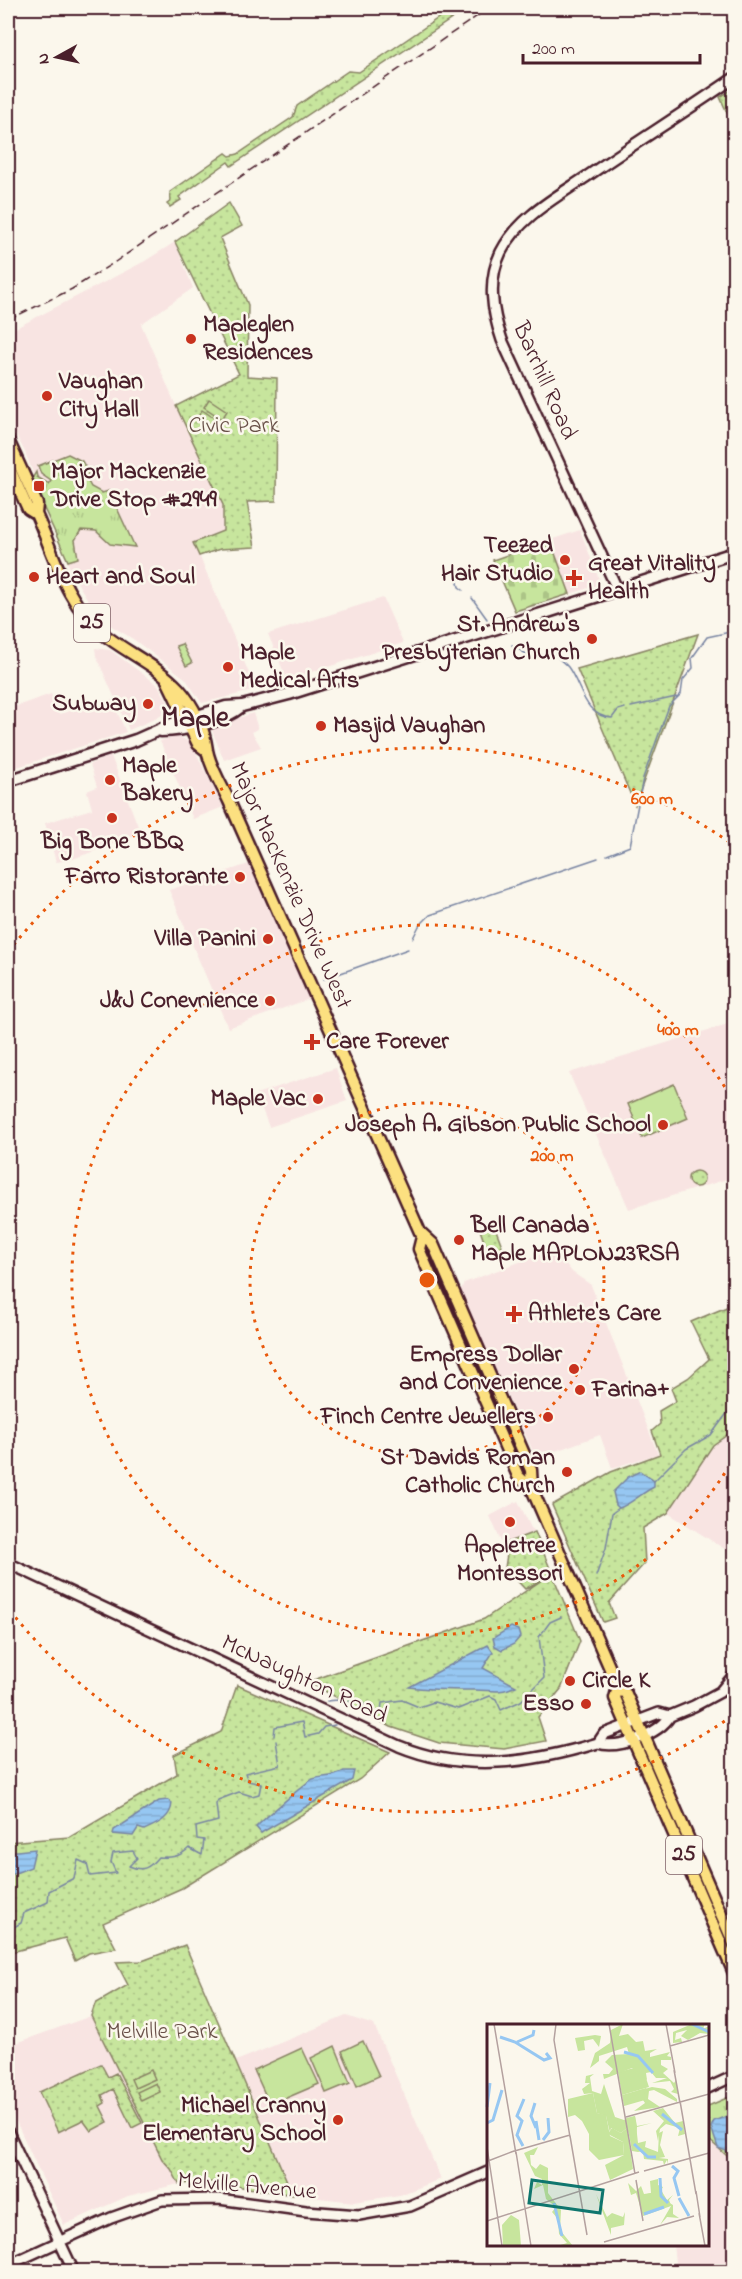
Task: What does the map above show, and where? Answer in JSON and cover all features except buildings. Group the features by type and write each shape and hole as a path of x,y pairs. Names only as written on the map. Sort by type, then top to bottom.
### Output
{"main road":[{"name":"Major MacKenzie Drive West","path":"8,440 37,504 36,514 78,606 103,634 153,666 179,689 199,720 208,741 207,751"},
{"name":"Major MacKenzie Drive West","path":"8,465 28,509 36,514"},
{"path":"8,781 199,720 232,705 242,706 289,694 735,553"},
{"name":"Major MacKenzie Drive West","path":"166,677 198,744 207,751 422,1237 419,1250 518,1476 532,1490 618,1687 626,1694 634,1725 735,1944"},
{"name":"Major MacKenzie Drive West","path":"639,1736 735,1972"}],"street":[{"name":"Barrhill Road","path":"618,591 502,340 494,316 492,291 495,269 508,240 517,228 534,213 615,155 735,78"},
{"name":"McNaughton Road","path":"8,1563 416,1753 469,1764 534,1759 598,1743 608,1746 664,1725 670,1716 659,1713 634,1725 604,1734 598,1743"},
{"path":"670,1716 720,1692 735,1675"},
{"path":"709,2088 735,2076"},
{"path":"8,2132 74,2271"},
{"name":"Melville Avenue","path":"8,2265 135,2207 162,2200 219,2199 352,2216 380,2213 410,2206 487,2173"}],"shaded area":[{"path":"175,242 193,288 141,324 176,406 223,505 223,531 194,543 256,690 202,703 185,678 133,639 100,619 73,576 25,452 8,420 8,332 145,261"},
{"path":"580,530 601,584 570,594 550,540"},
{"path":"383,598 403,643 287,680 268,634"},
{"path":"95,648 110,650 158,685 167,700 168,707 159,717 129,730 96,656"},
{"path":"51,694 59,714 112,700 126,732 8,770 8,709"},
{"path":"253,713 258,729 252,732 261,747 224,760 211,728"},
{"path":"178,736 191,743 223,807 193,819 160,741"},
{"path":"111,756 141,834 70,860 56,862 45,823 92,809 87,791 97,787 90,764"},
{"path":"249,864 309,999 228,1028 169,890"},
{"name":"Joseph A. Gibson Public School","path":"731,1023 734,1031 734,1177 629,1209 569,1073"},
{"path":"336,1068 347,1101 269,1127 256,1094"},
{"path":"543,1253 558,1254 572,1272 591,1285 658,1454 612,1468 600,1435 536,1458 460,1292 464,1283"},
{"path":"734,1430 734,1555 668,1513 713,1445"},
{"name":"Appletree Montessori","path":"518,1501 531,1528 535,1531 502,1544 490,1516"},
{"path":"91,2016 162,2159 171,2169 179,2184 128,2196 64,2225 8,2104 8,2046"},
{"name":"Michael Cranny Elementary School","path":"346,2016 374,2025 441,2179 400,2195 354,2202 293,2195 236,2061"},
{"path":"709,2140 734,2162 734,2271 676,2271 673,2246 709,2246"}],"green space":[{"path":"453,8 468,8 231,166 228,162 179,197 181,200 170,207 167,204 171,201 170,192 226,153 230,156 238,154 293,117 297,106 348,71 359,72"},
{"path":"734,88 734,128 720,97"},
{"name":"Civic Park","path":"229,203 242,226 220,238 248,305 247,376 277,378 276,501 247,502 255,547 220,549 199,556 193,543 223,531 223,505 176,406 239,374 175,242"},
{"path":"209,399 227,411 222,419 204,407"},
{"path":"202,410 220,422 214,430 197,418"},
{"path":"68,454 82,461 89,474 85,476 91,487 102,493 109,491 135,547 110,544 96,531 81,530 75,540 78,558 68,561 31,480 36,472 37,477 49,484 51,481 41,474 38,466"},
{"path":"550,540 570,594 515,611 493,560"},
{"path":"698,634 635,805 577,669"},
{"path":"182,644 192,663 186,666 176,646"},
{"path":"674,1084 688,1118 642,1138 628,1104"},
{"path":"696,1171 702,1173 704,1179 702,1185 696,1187 690,1185 688,1179 690,1173"},
{"path":"493,1222 504,1251 489,1256 479,1227"},
{"path":"734,1304 734,1430 713,1445 668,1513 643,1528 645,1563 609,1603 615,1618 603,1622 552,1505 611,1472 660,1454 652,1431 660,1424 659,1411 676,1401 671,1388 688,1378 709,1359 691,1322"},
{"path":"535,1532 580,1641 561,1689 538,1717 546,1741 504,1749 439,1743 391,1727 308,1682 484,1619 548,1576 525,1589 505,1568 507,1554 503,1544"},
{"path":"237,1685 390,1752 360,1779 182,1888 103,1923 116,1948 89,1953 75,1961 65,1938 8,1953 8,1842 70,1837 177,1774 174,1755 221,1732"},
{"name":"Melville Park","path":"185,1945 293,2195 209,2182 179,2184 171,2169 162,2159 91,2016 95,2004 128,1985 116,1962 142,1961"},
{"path":"363,2041 379,2076 357,2086 342,2051"},
{"path":"335,2046 350,2083 326,2093 311,2058"},
{"path":"302,2048 319,2084 270,2105 254,2070"},
{"path":"101,2064 108,2077 116,2073 142,2123 132,2128 113,2089 102,2095 105,2103 100,2106 108,2122 91,2131 83,2120 58,2132 39,2092"},
{"path":"151,2070 155,2079 135,2088 131,2079"},
{"path":"156,2083 160,2092 141,2101 137,2092"},
{"path":"734,2095 734,2162 709,2140 709,2106"}],"water":[{"path":"640,1471 654,1481 654,1487 619,1508 613,1492 628,1477"},
{"path":"511,1627 518,1630 520,1637 514,1644 502,1650 495,1646 493,1638"},
{"path":"488,1645 493,1652 483,1668 516,1686 498,1691 409,1687"},
{"path":"344,1771 354,1771 352,1780 261,1833 256,1827 309,1781"},
{"path":"168,1800 172,1803 171,1809 158,1823 144,1830 138,1828 133,1836 113,1834 114,1830 159,1801"},
{"path":"35,1849 31,1867 8,1876 8,1852"},
{"path":"734,2113 734,2154 718,2148 711,2127 714,2121"}],"waterway":[{"path":"457,578 459,587 463,590"},
{"path":"472,598 487,619"},
{"path":"607,855 630,846 643,778 669,706 681,694 683,680 693,668 692,658 707,637 730,632"},
{"path":"512,645 531,657 555,653 568,667 589,706 602,716 612,718 618,710 625,708"},
{"path":"631,707 676,697"},
{"path":"413,938 419,926 430,915 598,858"},
{"path":"324,979 408,949"},
{"path":"654,1481 686,1449 711,1435 734,1404"},
{"path":"596,1576 606,1548 612,1513 619,1508"},
{"path":"327,1701 362,1702 373,1714 381,1712 382,1703 402,1700 419,1707 434,1702 458,1709 490,1696 496,1699 501,1710 521,1701 544,1678 539,1637 550,1622 561,1617"},
{"path":"274,1736 275,1727 302,1722 305,1737 318,1734 324,1727 335,1725"},
{"path":"8,1909 9,1927 12,1928 21,1923 24,1913 48,1902 49,1891 74,1878 78,1860 87,1864 90,1876 116,1873 111,1862 113,1853 133,1851 137,1858 129,1866 138,1869 149,1866 158,1857 175,1856 189,1848 202,1855 204,1840 197,1839 196,1827 218,1821 216,1804 218,1800 239,1792 252,1796 259,1794 261,1784 248,1781 245,1773 280,1765 276,1741"}],"railway":[{"path":"8,320 72,289 115,262 489,8"}],"place":[{"name":"Mapleglen Residences","path":"191,339"},
{"name":"Vaughan City Hall","path":"47,396"},
{"name":"Major Mackenzie Drive Stop #2949","path":"39,486"},
{"name":"Teezed Hair Studio","path":"565,560"},
{"name":"Heart and Soul","path":"34,577"},
{"name":"Great Vitality Health","path":"574,578"},
{"name":"St. Andrew's Presbyterian Church","path":"592,639"},
{"name":"Maple Medical Arts","path":"228,667"},
{"name":"Subway","path":"148,704"},
{"name":"Masjid Vaughan","path":"321,726"},
{"name":"Maple Bakery","path":"110,780"},
{"name":"Big Bone BBQ","path":"112,818"},
{"name":"Farro Ristorante","path":"240,877"},
{"name":"Villa Panini","path":"268,939"},
{"name":"J&J Conevnience","path":"270,1001"},
{"name":"Care Forever","path":"312,1042"},
{"name":"Maple Vac","path":"318,1099"},
{"name":"Joseph A. Gibson Public School","path":"663,1125"},
{"name":"Bell Canada Maple MAPLON23RSA","path":"459,1240"},
{"name":"Athlete's Care","path":"514,1314"},
{"name":"Empress Dollar and Convenience","path":"574,1369"},
{"name":"Farina+","path":"580,1390"},
{"name":"Finch Centre Jewellers","path":"548,1417"},
{"name":"St Davids Roman Catholic Church","path":"567,1472"},
{"name":"Appletree Montessori","path":"510,1522"},
{"name":"Circle K","path":"570,1681"},
{"name":"Esso","path":"586,1704"},
{"name":"Michael Cranny Elementary School","path":"338,2120"}],"district":[{"name":"Maple","path":"195,719"}]}
